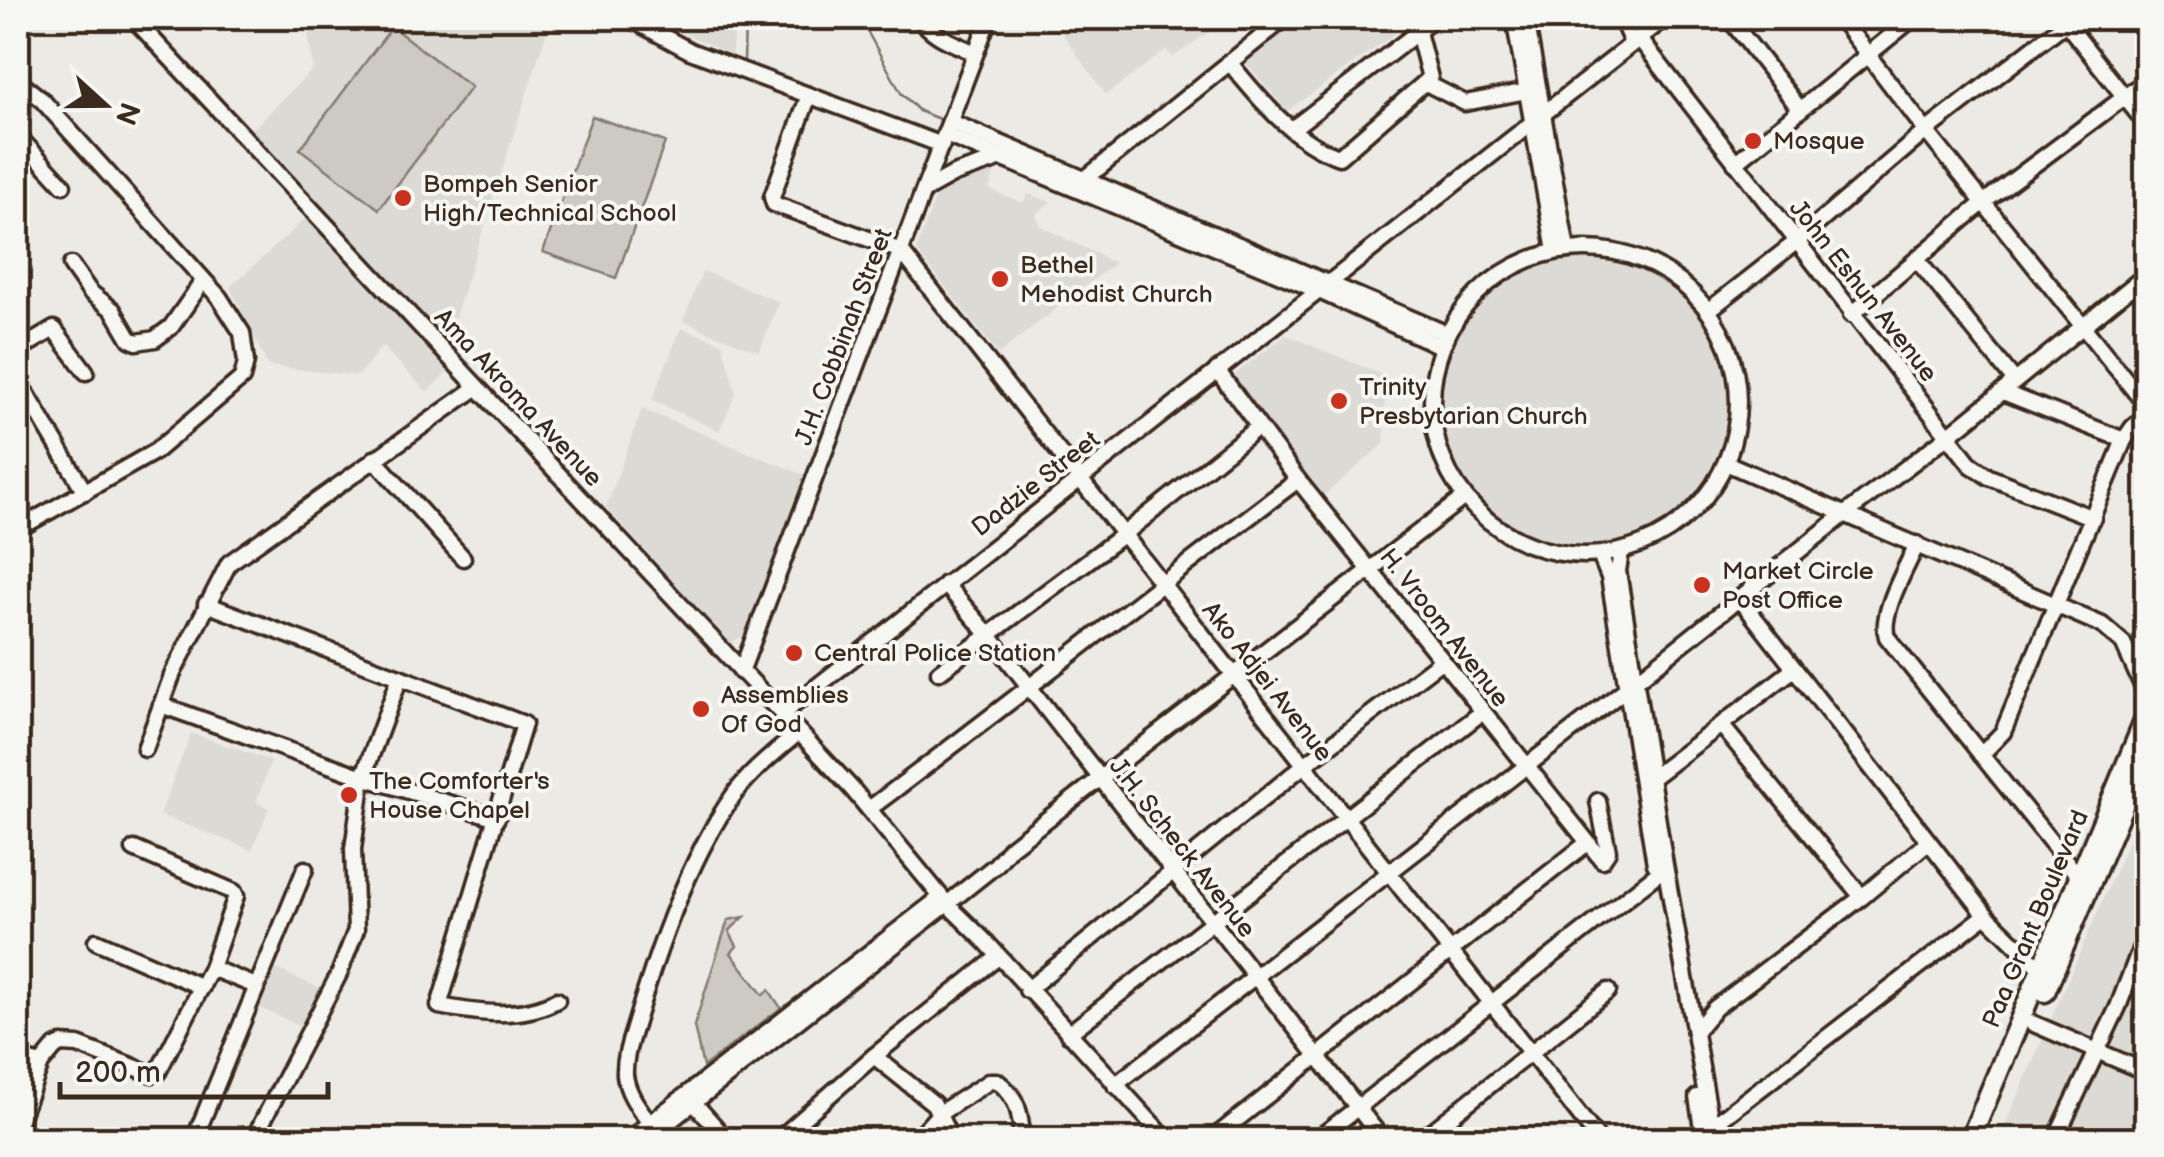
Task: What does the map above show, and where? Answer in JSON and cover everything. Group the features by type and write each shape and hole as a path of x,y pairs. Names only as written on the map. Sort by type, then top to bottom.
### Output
{"main road":[{"name":"Paa Grant Boulevard","path":"1980,1138 2032,1023 2109,826 2146,717"},
{"name":"Paa Grant Boulevard","path":"1980,1138 2080,877 2146,751"}],"street":[{"name":"Ama Akroma Avenue","path":"133,18 741,672 869,808 883,818 1027,990 1168,1140"},
{"path":"629,18 690,51 809,95 1084,179 1442,340"},
{"path":"920,18 928,30 975,53"},
{"name":"J.H. Cobbinah Street","path":"741,672 989,18"},
{"path":"1084,179 1285,18"},
{"path":"1292,129 1432,18"},
{"path":"1514,18 1526,91 1538,120"},
{"path":"1526,18 1538,120 1561,250"},
{"name":"John Eshun Avenue","path":"1621,18 1979,472 2093,518"},
{"name":"Dadzie Street","path":"782,714 1666,18"},
{"path":"1728,18 1798,108"},
{"path":"1840,18 2146,404"},
{"path":"1735,163 1913,18"},
{"path":"1709,310 2067,19 2146,124"},
{"path":"1228,62 1256,96 1292,129 1338,158 1426,83 1430,74 1418,32"},
{"path":"18,81 42,100 232,314 242,333 246,362 242,378 230,392 156,451 18,529"},
{"path":"1852,315 1984,202 2146,81"},
{"path":"1426,83 1465,103 1526,91"},
{"path":"809,95 772,197 774,204 901,251"},
{"path":"946,134 1324,287 1354,293 1442,340"},
{"path":"18,136 62,185"},
{"path":"924,190 954,174 1002,158"},
{"path":"1599,248 1641,258 1679,280 1709,310 1728,346 1738,384 1737,424 1726,463 1711,490 1691,514 1667,533 1621,552 1570,556 1531,547 1496,529 1463,498 1436,439 1431,404 1442,340 1474,296 1511,267 1561,250 1599,248"},
{"name":"Ako Adjei Avenue","path":"901,251 1492,1000 1592,1137"},
{"path":"1918,261 2009,386 2124,440"},
{"path":"1354,293 1355,264"},
{"path":"71,265 90,292 114,310 130,338 137,342 155,338 172,327 203,281"},
{"path":"1116,1085 1948,436 2146,276"},
{"path":"18,350 54,329 86,372"},
{"name":"H. Vroom Avenue","path":"1217,370 1298,480 1586,844"},
{"path":"18,379 85,492"},
{"path":"145,748 172,673 223,571 236,556 476,388"},
{"path":"1981,755 2004,732 2124,440 2146,416"},
{"path":"938,672 1124,534 1258,427"},
{"path":"374,459 463,558"},
{"path":"1726,463 2114,633 2123,643 2146,694"},
{"path":"869,808 1030,690 1160,583 1298,480"},
{"path":"628,1140 996,865 1010,848 1463,498"},
{"path":"1917,544 1884,630 1901,657 2080,877"},
{"path":"1621,552 1618,571 1657,874 1710,1135"},
{"path":"1600,555 1609,577 1653,777 1710,1135"},
{"name":"J.H. Scheck Avenue","path":"945,584 1383,1140"},
{"path":"1740,599 1986,915 2042,970"},
{"path":"206,604 524,724 439,1006 492,1014 544,1006 556,1000"},
{"path":"1027,990 1304,766 1441,661"},
{"path":"1653,777 1794,669"},
{"path":"253,1140 339,974 356,930 353,849 362,776 400,678"},
{"path":"161,705 362,776 497,818"},
{"path":"1068,1034 1482,712"},
{"path":"1722,726 1862,897"},
{"path":"649,1122 627,1085 626,1065 667,928 718,818 752,773 799,732"},
{"path":"18,786 18,835"},
{"path":"1211,1140 1586,844 1597,858 1606,857 1598,801"},
{"path":"1695,1032 1715,1008 1928,842"},
{"path":"18,1124 41,1064 55,1047 71,1044 156,1074 212,968 234,892 134,849"},
{"path":"194,1140 306,868"},
{"path":"1316,1140 1657,874"},
{"path":"646,1140 947,898"},
{"path":"1710,1135 1986,915"},
{"path":"2056,1140 2146,934"},
{"path":"96,941 202,986"},
{"path":"778,1140 874,1056 998,957"},
{"path":"212,968 256,986"},
{"path":"1421,1140 1608,991"},
{"path":"1688,997 1715,1008"},
{"path":"2032,1023 2146,1072"},
{"path":"874,1056 918,1089 940,1113 951,1140"},
{"path":"18,1058 41,1064"},
{"path":"916,1140 940,1113 990,1080 997,1081 1016,1100 1022,1140"},
{"path":"694,1103 727,1140"}],"shaded area":[{"name":"Bompeh Senior High/Technical School","path":"306,18 551,18 447,342 251,131 313,69"},
{"path":"652,18 736,18 731,55"},
{"path":"1051,18 1221,18 1215,28 1191,45 1173,57 1166,50 1106,95"},
{"path":"1289,18 1417,18 1287,111 1241,57"},
{"path":"392,27 471,87 379,209 300,149"},
{"path":"592,116 665,142 616,278 543,252"},
{"path":"979,167 995,170 989,189 1023,203 1028,194 1051,202 1036,214 1040,226 1115,263 998,354 916,250 939,188"},
{"path":"306,218 450,369 427,392 382,346 358,376 268,366 230,287"},
{"path":"1585,257 1641,268 1688,299 1719,346 1730,402 1719,458 1688,505 1641,536 1585,547 1529,536 1482,505 1451,458 1440,402 1451,346 1482,299 1529,268"},
{"path":"703,271 779,302 759,352 683,321"},
{"path":"681,328 722,343 736,393 719,431 652,400"},
{"path":"1286,335 1385,376 1384,444 1324,495 1230,378"},
{"path":"642,409 809,477 747,633 730,644 606,507"},
{"path":"191,733 271,761 256,802 269,808 252,850 160,815"},
{"path":"2146,800 2146,1139 1999,1139"},
{"path":"744,917 729,931 737,946 731,953 763,995 769,990 781,1008 703,1067 694,1026 728,920"},
{"path":"276,969 320,988 303,1027 260,1008"}],"waterway":[{"path":"744,63 745,18"},
{"path":"860,18 901,93 919,111 939,119"}],"place":[{"name":"Mosque","path":"1753,141"},
{"name":"Bompeh Senior High/Technical School","path":"403,198"},
{"name":"Bethel Mehodist Church","path":"1000,279"},
{"name":"Trinity Presbytarian Church","path":"1339,401"},
{"name":"Market Circle Post Office","path":"1702,585"},
{"name":"Central Police Station","path":"794,653"},
{"name":"Assemblies Of God","path":"701,709"},
{"name":"The Comforter's House Chapel","path":"349,795"}]}
